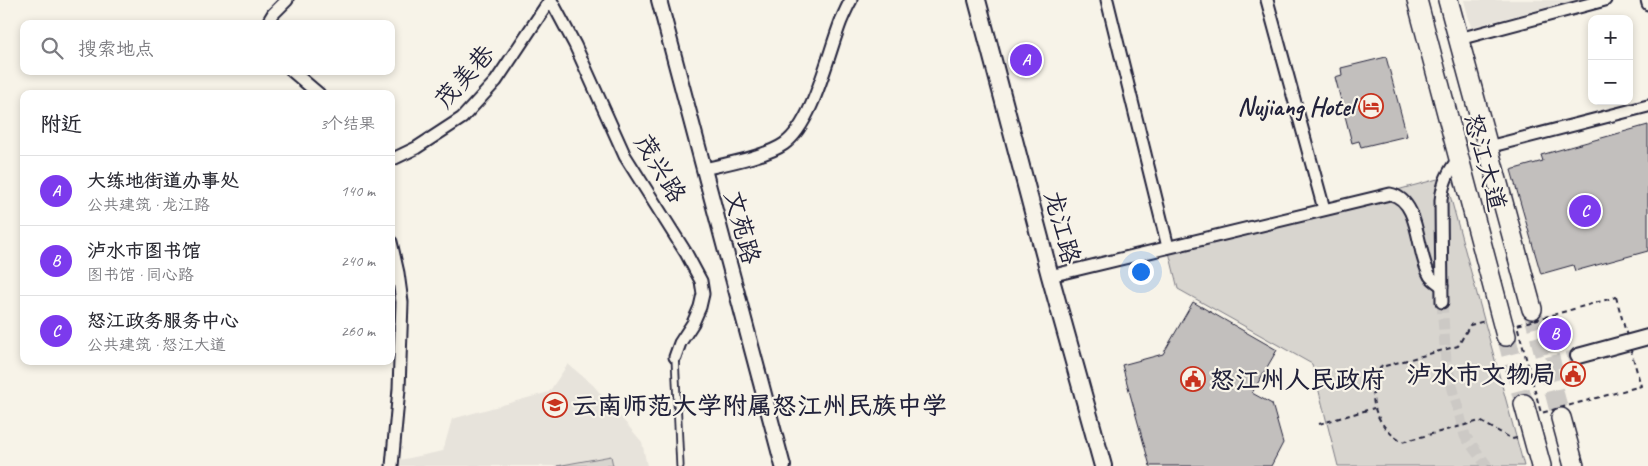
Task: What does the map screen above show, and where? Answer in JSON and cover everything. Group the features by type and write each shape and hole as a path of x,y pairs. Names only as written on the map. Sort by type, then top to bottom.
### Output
{"main road":[{"name":"龙江路","path":"977,0 1102,466"},
{"name":"怒江大道","path":"1417,0 1506,336"},
{"name":"怒江大道","path":"1448,0 1532,309"},
{"path":"1524,404 1541,466"},
{"path":"1561,418 1574,466"}],"street":[{"path":"269,20 287,0"},
{"name":"茂美巷","path":"395,158 416,148 462,118 496,81 551,0"},
{"name":"茂兴路","path":"551,0 575,45 625,156 686,253 701,281 703,294 698,314 680,343 675,357"},
{"name":"文苑路","path":"659,0 784,466"},
{"path":"704,170 772,150 785,144 797,131 813,102 841,21 851,0"},
{"path":"1106,0 1168,247"},
{"path":"1268,0 1324,209"},
{"path":"1459,39 1605,0"},
{"path":"1647,0 1648,4"},
{"path":"297,75 314,90"},
{"path":"1488,147 1648,106"},
{"path":"1442,302 1441,216 1443,184 1449,171 1459,158"},
{"path":"1050,276 1390,194 1399,196 1406,202 1428,272 1442,286"},
{"path":"392,466 399,389 402,302 395,260"},
{"path":"1578,356 1648,337"}],"lane":[{"path":"675,357 680,466"}],"path":[{"path":"1558,313 1616,297"},
{"path":"1385,366 1458,346 1470,325"},
{"path":"1523,349 1531,378"},
{"path":"1382,365 1372,390 1374,408 1385,429 1402,442 1480,422 1512,439"},
{"path":"1583,402 1631,389"},
{"path":"1319,424 1374,408"}],"shaded area":[{"path":"1464,0 1576,0 1471,27"},
{"path":"1445,177 1524,466 1338,466 1312,364 1178,289 1169,252"},
{"name":"云南师范大学附属怒江州民族中学","path":"568,364 593,385 642,442 647,466 399,466 400,460 443,451 452,419 549,392"},
{"path":"611,456 613,466 557,466"}],"building":[{"name":"Nujiang Hotel","path":"1386,57 1407,136 1361,147 1359,141 1352,143 1335,77 1342,75 1341,68"},
{"path":"1648,125 1648,251 1575,271 1573,265 1541,274 1511,170 1543,161 1541,155"},
{"name":"怒江州人民政府","path":"1193,302 1277,350 1252,393 1272,404 1283,443 1271,466 1150,466 1122,365 1163,354"}],"tunnel":[{"path":"1442,302 1446,362 1465,436 1487,466"},
{"path":"1532,309 1561,418"},
{"path":"1506,336 1524,404"},
{"path":"1547,364 1578,356"}],"place":[{"name":"大练地街道办事处","path":"1026,60"},
{"name":"Nujiang Hotel","path":"1371,106"},
{"name":"怒江政务服务中心","path":"1585,211"},
{"name":"泸水市图书馆","path":"1555,334"},
{"name":"泸水市文物局","path":"1573,374"},
{"name":"怒江州人民政府","path":"1193,379"},
{"name":"云南师范大学附属怒江州民族中学","path":"555,405"}]}
